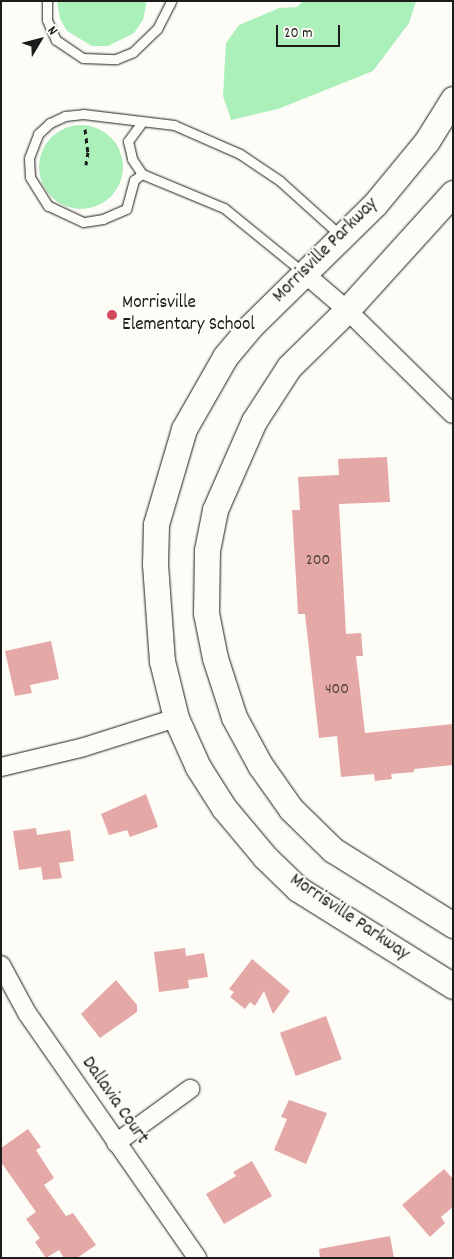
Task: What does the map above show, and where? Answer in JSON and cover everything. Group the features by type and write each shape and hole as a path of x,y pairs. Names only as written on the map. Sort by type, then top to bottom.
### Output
{"main road":[{"name":"Morrisville Parkway","path":"453,98 407,166 375,204 250,326 225,357 184,429 156,524 156,606 162,661 176,718 198,767 224,808 265,857 298,889 453,986"},
{"path":"453,193 347,310 289,367 254,422 235,459 215,510 210,534 206,613 215,658 234,716 260,765 291,809 333,850 453,925"}],"street":[{"path":"304,273 347,310 453,414"},
{"path":"1,767 84,747 176,718"},
{"name":"Dallavia Court","path":"1,966 27,1013 197,1258"},
{"path":"116,1143 190,1089"}],"lane":[{"path":"47,1 47,20 56,40 83,58 116,59 133,52 158,29 172,1"},
{"path":"142,174 134,180 126,210 116,215 83,222 48,206 30,176 32,146 50,123 65,116 84,114 174,125 240,154 280,180 341,237"},
{"path":"142,122 128,141 132,159 142,174 224,208 304,273"}],"path":[{"path":"84,114 88,152 86,165"}],"green space":[{"path":"57,1 146,1 146,5 143,20 134,33 108,46 92,46 67,31 60,19"},
{"path":"303,1 416,1 409,23 373,71 278,109 231,120 223,96 226,43 239,25 279,8 297,7"},
{"path":"81,125 97,128 116,144 120,151 123,167 120,183 104,202 97,206 81,209 65,206 46,190 42,183 39,167 42,151 58,132 65,128"}],"building":[{"path":"387,457 390,502 339,504 346,634 361,633 363,656 356,656 365,733 453,724 453,765 414,769 414,772 391,774 392,779 375,781 374,774 341,777 337,736 319,738 305,614 298,614 292,510 300,510 298,477 339,475 338,459"},
{"path":"51,641 59,679 30,685 32,693 15,696 5,651"},
{"path":"146,794 158,827 130,837 127,830 109,835 101,814"},
{"path":"36,828 37,835 70,830 74,861 59,863 62,878 43,880 41,867 19,870 13,831"},
{"path":"185,948 186,956 204,953 208,977 188,980 189,988 159,992 154,952"},
{"path":"252,959 290,991 273,1014 264,991 255,1006 250,1002 245,1009 230,997 234,992 229,989"},
{"path":"116,980 137,1005 137,1012 100,1038 81,1014"},
{"path":"326,1016 342,1059 296,1076 280,1033"},
{"path":"289,1100 327,1113 306,1164 274,1150 287,1119 281,1117"},
{"path":"28,1129 41,1147 36,1150 54,1178 44,1185 66,1216 73,1213 96,1245 77,1258 64,1258 59,1250 46,1258 35,1242 40,1238 26,1219 36,1212 1,1162 1,1148"},
{"path":"252,1161 272,1196 224,1224 206,1194 236,1176 233,1172"},
{"path":"444,1169 453,1179 453,1207 441,1217 445,1223 430,1237 402,1205"},
{"path":"390,1236 394,1258 320,1258 319,1249"}],"place":[{"name":"Morrisville Elementary School","path":"112,315"}]}
